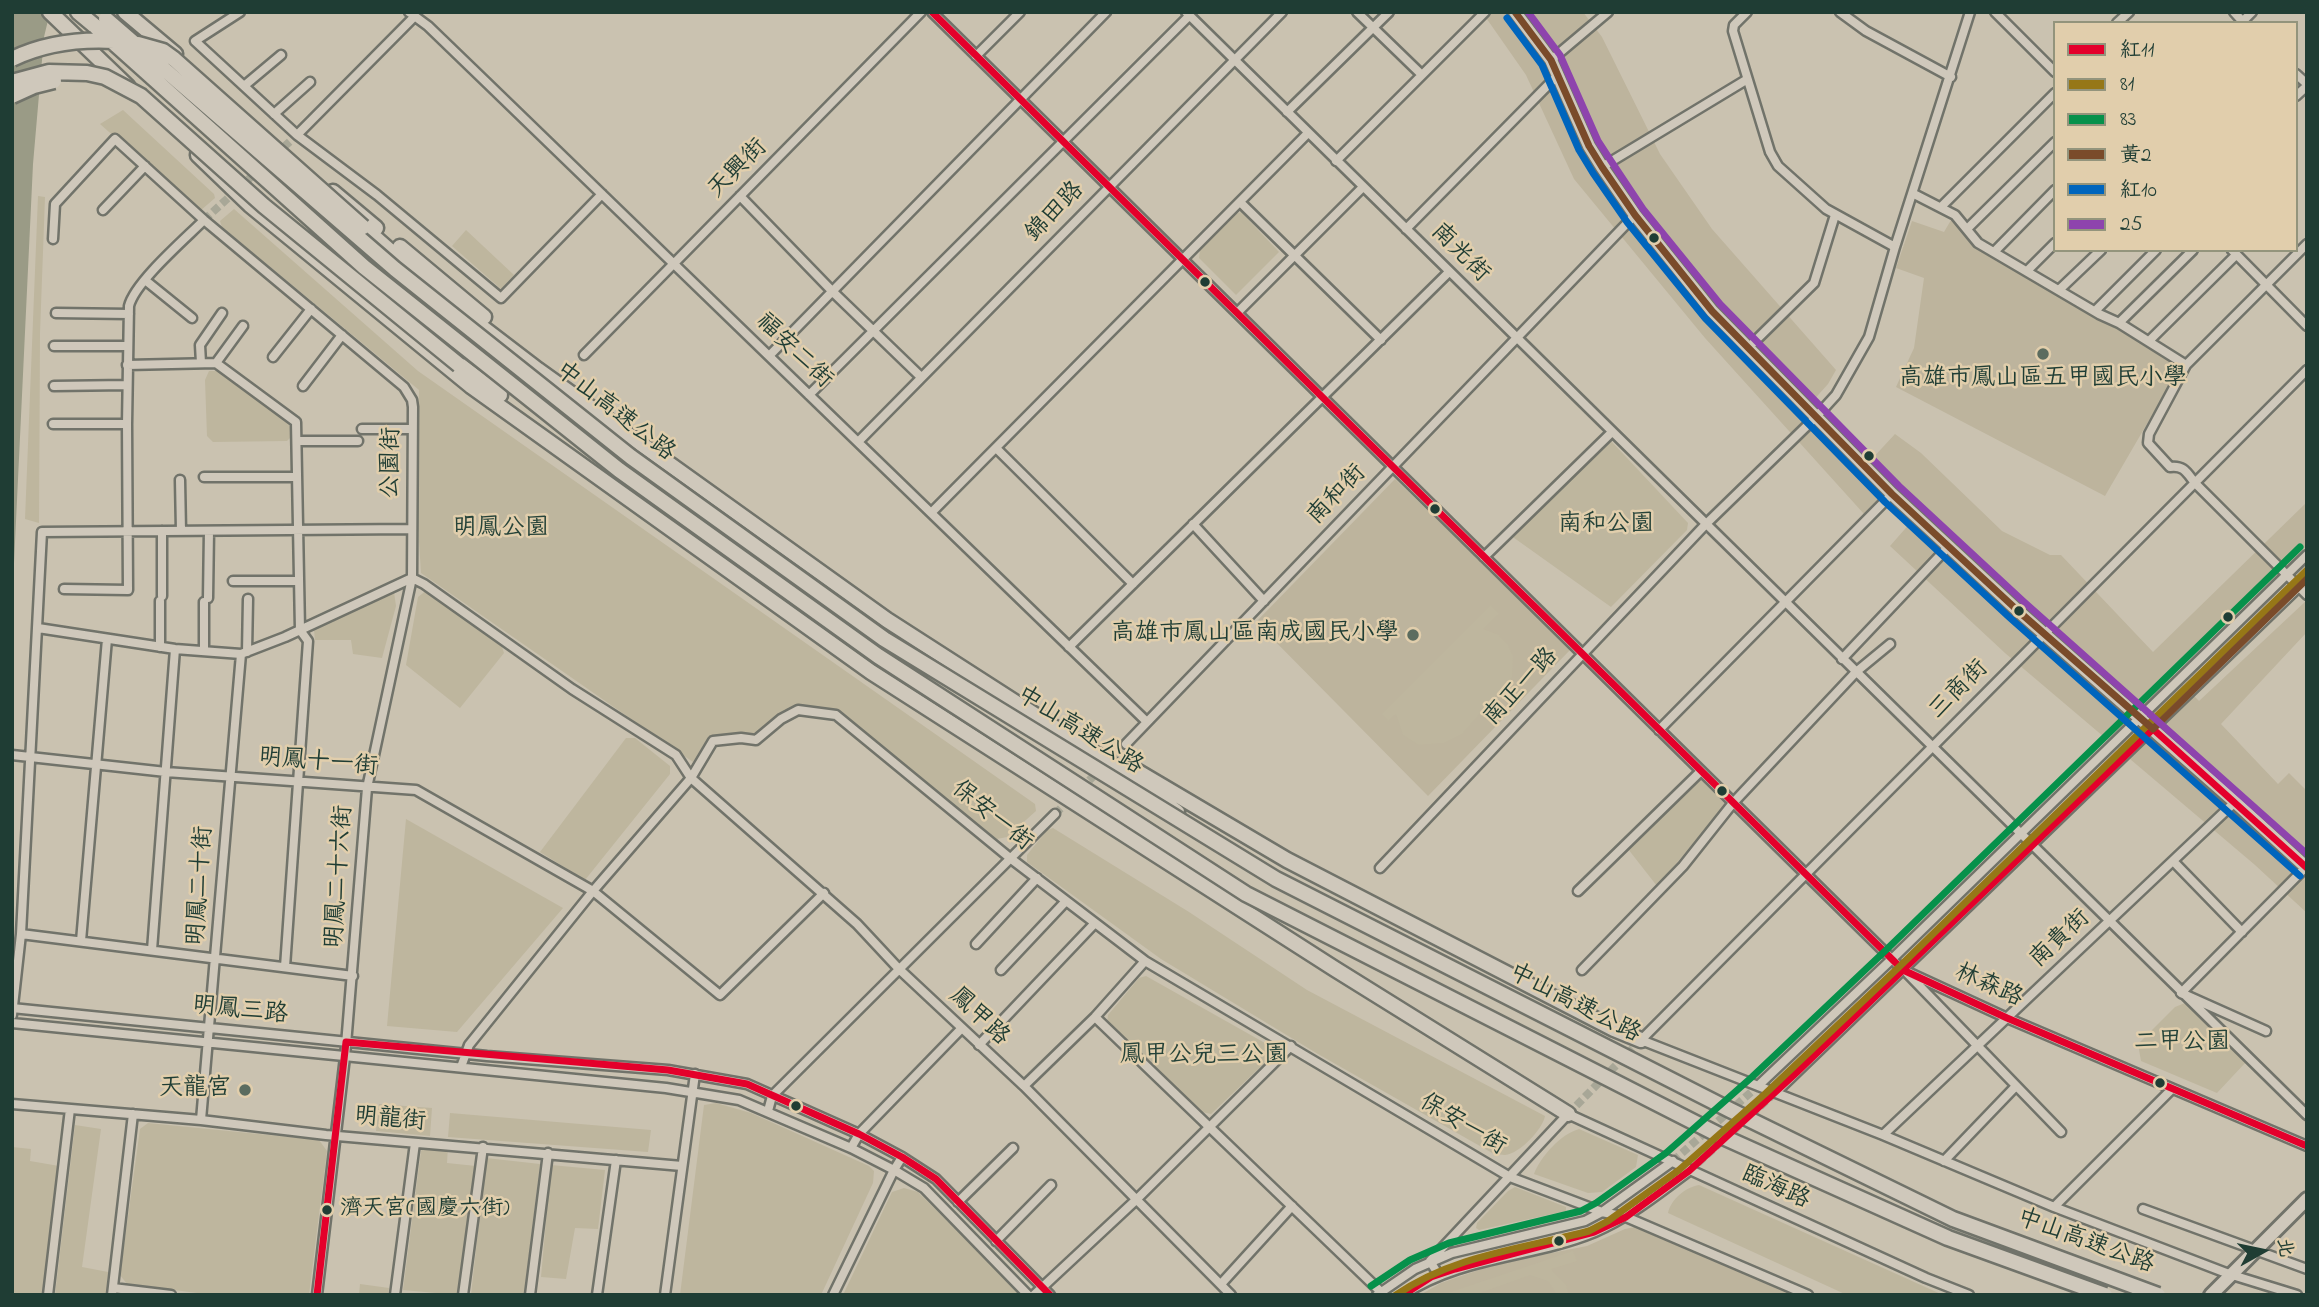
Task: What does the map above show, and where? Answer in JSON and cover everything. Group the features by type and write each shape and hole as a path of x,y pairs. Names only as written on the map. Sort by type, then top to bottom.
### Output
{"highway":[{"name":"中山高速公路","path":"78,12 364,267 619,470 878,656 1189,858 1246,894 1721,1136 1948,1238 2105,1295"},
{"name":"中山高速公路","path":"99,12 395,269 631,457 884,639 1276,879 1953,1219 2158,1295"},
{"path":"125,12 275,144 574,394"},
{"path":"54,16 250,205 471,386 871,672 1568,1114"},
{"path":"12,49 48,36 95,32 131,37 148,42 163,51 440,295 538,370 887,620 1128,775 1223,847"},
{"path":"12,59 48,45 81,40 129,42 163,51"},
{"path":"12,82 49,72 87,73 120,83 147,101 264,206 459,365 585,458 640,508"},
{"path":"12,96 40,84 76,80 114,86 147,101"},
{"path":"887,620 1287,860 1614,1029 1641,1040"},
{"path":"871,672 1139,836 1189,858"}],"main road":[{"path":"1515,12 1551,60 1589,146 1602,167 1635,215 1712,311 1892,494 2306,867"},
{"path":"2211,1295 2307,1199"},
{"path":"2200,1295 2230,1274"}],"street":[{"path":"240,12 195,41 297,135 377,195 501,299 602,194"},
{"name":"天興街","path":"584,355 921,12"},
{"name":"林森路","path":"932,12 1903,970 2007,1018 2307,1146"},
{"path":"976,56 1020,12"},
{"path":"769,356 1106,12"},
{"name":"錦田路","path":"858,442 1282,12"},
{"path":"1357,12 1422,75"},
{"path":"1287,112 1389,12"},
{"path":"1336,161 1485,12"},
{"path":"1551,60 1608,12"},
{"path":"1747,12 1732,27 1746,80 1773,159 1835,215 1895,247"},
{"path":"1840,12 1866,31 1951,77"},
{"name":"南正一路","path":"1380,868 1581,653 1836,395 1869,337 1970,12"},
{"path":"809,395 1188,14"},
{"name":"南光街","path":"1188,14 2307,1115"},
{"path":"2001,14 2053,70"},
{"path":"297,135 411,15"},
{"name":"福安二街","path":"411,15 447,45 674,263 1147,722"},
{"path":"244,86 281,55"},
{"path":"1406,229 1558,75"},
{"path":"1602,167 1746,80"},
{"path":"274,114 310,82"},
{"path":"1941,207 2053,95"},
{"path":"931,513 1308,132"},
{"name":"公園街","path":"53,239 55,205 114,139 204,220 409,392 412,400 412,578"},
{"path":"1966,229 2053,144"},
{"path":"103,210 145,166"},
{"path":"1237,313 1363,187"},
{"path":"1994,252 2053,192"},
{"path":"1913,194 1955,215 1978,243 2119,323 2186,365"},
{"path":"740,196 833,292 921,377"},
{"path":"1240,202 1381,340"},
{"name":"南和街","path":"1126,744 1635,215"},
{"path":"1748,348 1814,283 1835,215"},
{"path":"64,589 128,590 127,365 131,299 145,280 204,220"},
{"path":"2307,244 2186,365 2148,439 2152,449 2170,467 2180,466 2307,595"},
{"path":"2027,271 2053,245"},
{"path":"2059,290 2099,252"},
{"path":"2095,311 2154,252"},
{"path":"2119,323 2191,252"},
{"path":"2149,341 2234,252 2307,326"},
{"path":"1069,647 1449,272"},
{"path":"145,280 192,318"},
{"path":"273,357 311,309"},
{"path":"56,313 128,314"},
{"path":"201,363 200,345 222,313"},
{"path":"216,363 243,326"},
{"path":"303,386 342,335"},
{"path":"54,346 128,346"},
{"path":"127,365 216,363 296,422 300,630 308,641 285,967"},
{"name":"三商街","path":"1641,1040 2307,370"},
{"path":"54,386 127,385"},
{"path":"53,424 127,424"},
{"path":"362,429 412,429"},
{"path":"1484,557 1612,432"},
{"path":"297,441 358,441"},
{"path":"996,448 1133,584"},
{"path":"204,477 297,477"},
{"path":"180,480 181,531"},
{"path":"1659,730 1892,494"},
{"path":"1191,527 1264,601"},
{"path":"12,1015 21,934 42,532 411,529"},
{"path":"160,647 162,531"},
{"path":"204,651 209,531"},
{"path":"1842,659 1949,546"},
{"path":"1759,1085 2307,555"},
{"path":"38,628 176,649 244,653 412,578 572,690 676,755 691,778"},
{"name":"明鳳二十六街","path":"317,1295 353,976 367,788 412,578"},
{"path":"1776,1092 2307,579"},
{"path":"233,581 299,581"},
{"name":"明鳳二十街","path":"201,1120 248,599"},
{"path":"81,941 107,639"},
{"path":"1582,970 1683,866 1733,803 1856,672 1890,644"},
{"path":"152,950 176,649"},
{"name":"保安一街","path":"461,1067 464,1054 530,967 691,778 713,741 741,738 756,740 781,719 797,710 836,715 1010,858 1145,961 1510,1177 1602,1212 1626,1217 1808,1295"},
{"name":"明鳳十一街","path":"13,755 166,772 416,790 593,891 720,995 824,893"},
{"path":"1577,891 1701,771"},
{"name":"鳳甲路","path":"691,778 824,893 899,970 1024,1086 1231,1295"},
{"name":"南貴街","path":"1883,1135 2235,802"},
{"path":"768,1111 772,1096 1055,814"},
{"path":"2173,861 2242,932"},
{"path":"2266,1031 2181,993 2306,867"},
{"path":"976,944 1037,878"},
{"path":"1001,970 1066,901"},
{"path":"979,1045 1095,923"},
{"path":"21,934 353,976"},
{"path":"1024,1086 1094,1017 1145,961"},
{"path":"1903,970 2061,1132"},
{"name":"明鳳三路","path":"13,1008 464,1054 668,1070 747,1084 859,1135 902,1157 936,1179 1050,1295"},
{"path":"1094,1017 1379,1293 1415,1269 1452,1253 1585,1222 1672,1161"},
{"name":"明鳳三路","path":"12,1023 461,1067 691,1092 739,1100 851,1148 924,1188 1028,1295"},
{"path":"851,1148 859,1135 961,1029"},
{"path":"1641,1040 1883,1135 2054,1207 2230,1274 2297,1295"},
{"path":"1034,1295 1137,1199 1291,1046"},
{"path":"665,1295 695,1074"},
{"path":"1944,1161 2016,1086"},
{"path":"2054,1207 2172,1089"},
{"name":"明龍街","path":"12,1104 682,1166"},
{"path":"48,1295 70,1109"},
{"path":"133,1114 113,1291 171,1295"},
{"path":"1430,1261 1568,1114"},
{"name":"臨海路","path":"1568,1114 1689,1171 1969,1295"},
{"path":"395,1295 415,1143"},
{"path":"463,1295 483,1147"},
{"path":"958,1202 1013,1148"},
{"path":"530,1295 548,1153"},
{"path":"834,1295 902,1157"},
{"path":"597,1295 616,1160"},
{"path":"1403,1295 1438,1274 1594,1232 1626,1217 1689,1171"},
{"path":"996,1241 1051,1185"},
{"path":"1221,1284 1292,1206"},
{"path":"2143,1209 2307,1269"},
{"path":"1430,1261 1438,1274"}],"shaded area":[{"path":"12,12 50,12 44,37 33,164 12,605"},
{"path":"1482,12 1583,12 1602,37 1660,154 1712,229 1836,370 1811,403 1870,461 1895,434 1921,453 2002,531 2050,555 2061,555 2153,652 2307,502 2307,546 2173,674 2199,701 2307,600 2307,632 2221,724 2278,784 2289,773 2307,791 2307,913 2255,865 2005,653 1890,546 1919,513 1893,485 1864,514 1705,338 1574,179 1526,75"},
{"name":"高雄市鳳山區五甲國民小學","path":"1954,215 1975,238 2184,360 2105,496 1896,387 1914,348 1924,278 1896,268 1912,221 1944,232"},
{"name":"高雄市鳳山區南成國民小學","path":"1395,479 1571,649 1428,796 1256,622"},
{"path":"1645,1225 1802,1295 1420,1295 1441,1283 1496,1264 1587,1246 1625,1229"}],"green space":[{"path":"123,110 214,194 215,198 200,211 196,209 100,124"},
{"path":"38,196 45,197 40,333 39,523 25,519"},
{"name":"明鳳公園","path":"234,209 418,371 1035,804 1036,811 1007,837 997,839 827,708 796,708 757,733 709,736 693,762 421,573 417,510 419,390 222,227 220,221"},
{"path":"1241,212 1279,252 1236,295 1199,258 1200,250 1235,214"},
{"path":"466,230 514,275 501,289 452,246"},
{"path":"209,371 220,371 287,421 291,437 287,441 213,442 207,436 205,380"},
{"name":"南和公園","path":"1605,441 1611,441 1688,523 1687,530 1611,607 1510,535"},
{"path":"427,590 501,644 504,653 460,708 406,665 418,597"},
{"path":"394,592 396,606 382,658 353,654 351,640 315,640 314,630"},
{"path":"1491,605 1499,614 1483,629 1499,635 1508,645 1513,656 1512,677 1463,733 1443,743 1419,745 1403,735 1396,714 1388,721 1382,714"},
{"path":"626,738 635,738 670,766 670,774 585,880 540,852"},
{"path":"1700,779 1726,805 1657,886 1628,849"},
{"path":"406,819 563,908 457,1032 387,1026"},
{"path":"1053,828 1189,912 1307,990 1545,1116 1540,1127 1530,1140 1511,1154 1494,1154 1318,1054 1161,959 1027,862 1027,855 1047,830"},
{"name":"鳳甲公兒三公園","path":"1146,976 1272,1047 1272,1056 1211,1114 1202,1112 1107,1023 1108,1015 1139,978"},
{"name":"二甲公園","path":"2185,1003 2246,1062 2217,1093 2141,1061 2138,1044 2175,1007"},
{"path":"716,1103 751,1113 869,1166 874,1171 873,1183 821,1295 680,1295 704,1105"},
{"path":"379,1104 432,1108 430,1136 376,1131"},
{"path":"450,1113 651,1130 648,1152 448,1137"},
{"path":"148,1123 319,1140 327,1151 309,1295 213,1295 127,1284 120,1275 140,1129"},
{"path":"75,1125 101,1129 82,1267 108,1272 107,1295 55,1295"},
{"path":"1579,1129 1638,1155 1636,1167 1602,1192 1588,1193 1534,1174 1552,1147"},
{"path":"448,1146 447,1163 476,1166 458,1295 403,1290 421,1151 425,1147"},
{"path":"12,1147 31,1149 30,1161 59,1166 43,1295 12,1295"},
{"path":"486,1158 540,1164 524,1295 471,1295"},
{"path":"551,1165 605,1170 598,1229 575,1228 566,1279 541,1277"},
{"path":"1699,1185 1943,1295 1847,1295 1668,1213 1680,1194"},
{"path":"1515,1187 1566,1207 1566,1211 1479,1230 1476,1228 1477,1223"},
{"path":"904,1188 918,1192 1022,1295 843,1295 892,1192"},
{"path":"1573,1251 1577,1261 1551,1269 1566,1285 1569,1295 1557,1295 1548,1281 1530,1275 1474,1295 1442,1295"},
{"path":"360,1284 389,1288 388,1295 359,1295"}],"tunnel":[{"path":"204,220 297,135"},
{"path":"1055,814 1126,744"},
{"path":"1568,1114 1641,1040"},
{"path":"1673,1161 1759,1085"},
{"path":"1689,1171 1776,1092"}],"transit line":[{"name":"紅11","path":"932,12 1903,970 2007,1018 2307,1146"},
{"name":"黃2","path":"1515,12 1551,60 1589,146 1602,167 1635,215 1712,311 1892,494 2016,609 2153,729 2307,579"},
{"name":"25","path":"1528,12 1560,55 1598,141 1611,161 1643,209 1720,304 1899,486 2023,601 2307,854"},
{"name":"紅10","path":"1507,18 1542,65 1579,150 1593,173 1627,222 1705,318 1885,502 2009,617 2300,876"},
{"name":"83","path":"1371,1286 1410,1260 1449,1243 1581,1211 1666,1153 1752,1077 1885,951 2300,547"},
{"name":"81","path":"1396,1295 1418,1282 1465,1262 1589,1231 1608,1221 1679,1170 1766,1093 1899,967 2307,570"},
{"name":"紅11","path":"2153,729 2307,868"},
{"name":"紅11","path":"1403,1295 1431,1277 1455,1269 1594,1232 1626,1217 1689,1171 1794,1075 2153,729"},
{"name":"紅11","path":"317,1295 346,1042 668,1070 747,1084 859,1134 936,1179 1050,1295"}],"place":[{"name":"高雄市鳳山區五甲國民小學","path":"2043,354"},
{"name":"高雄市鳳山區南成國民小學","path":"1413,635"},
{"name":"天龍宮","path":"245,1090"},
{"name":"濟天宮(國慶六街)","path":"327,1210"}]}
